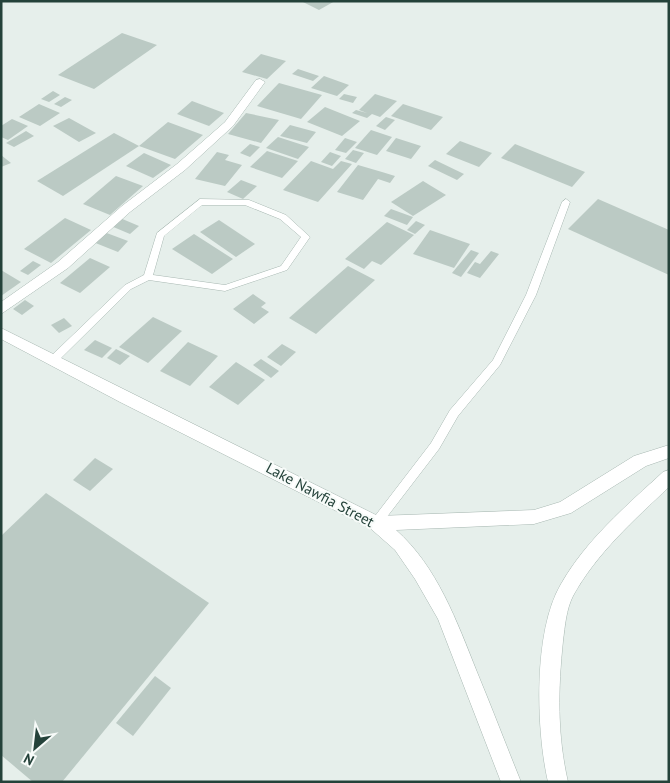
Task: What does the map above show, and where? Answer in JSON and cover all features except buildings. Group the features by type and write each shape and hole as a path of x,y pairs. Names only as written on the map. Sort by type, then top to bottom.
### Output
{"street":[{"path":"1,309 63,265 126,209 181,168 229,124 260,82"},
{"name":"Lake Nawfia Street","path":"1,333 125,398 223,445 376,523 401,546 421,573 445,615 511,782"},
{"path":"376,523 501,520 534,517 565,508 640,461 669,451"},
{"path":"558,782 551,755 547,694 558,612 566,591 588,560 620,522 669,477"}],"lane":[{"path":"53,360 128,287 148,277 224,288 284,268 306,237 284,217 246,202 200,202 160,235 148,277"},
{"path":"376,523 435,446 454,413 497,362 531,295 566,202"}]}
